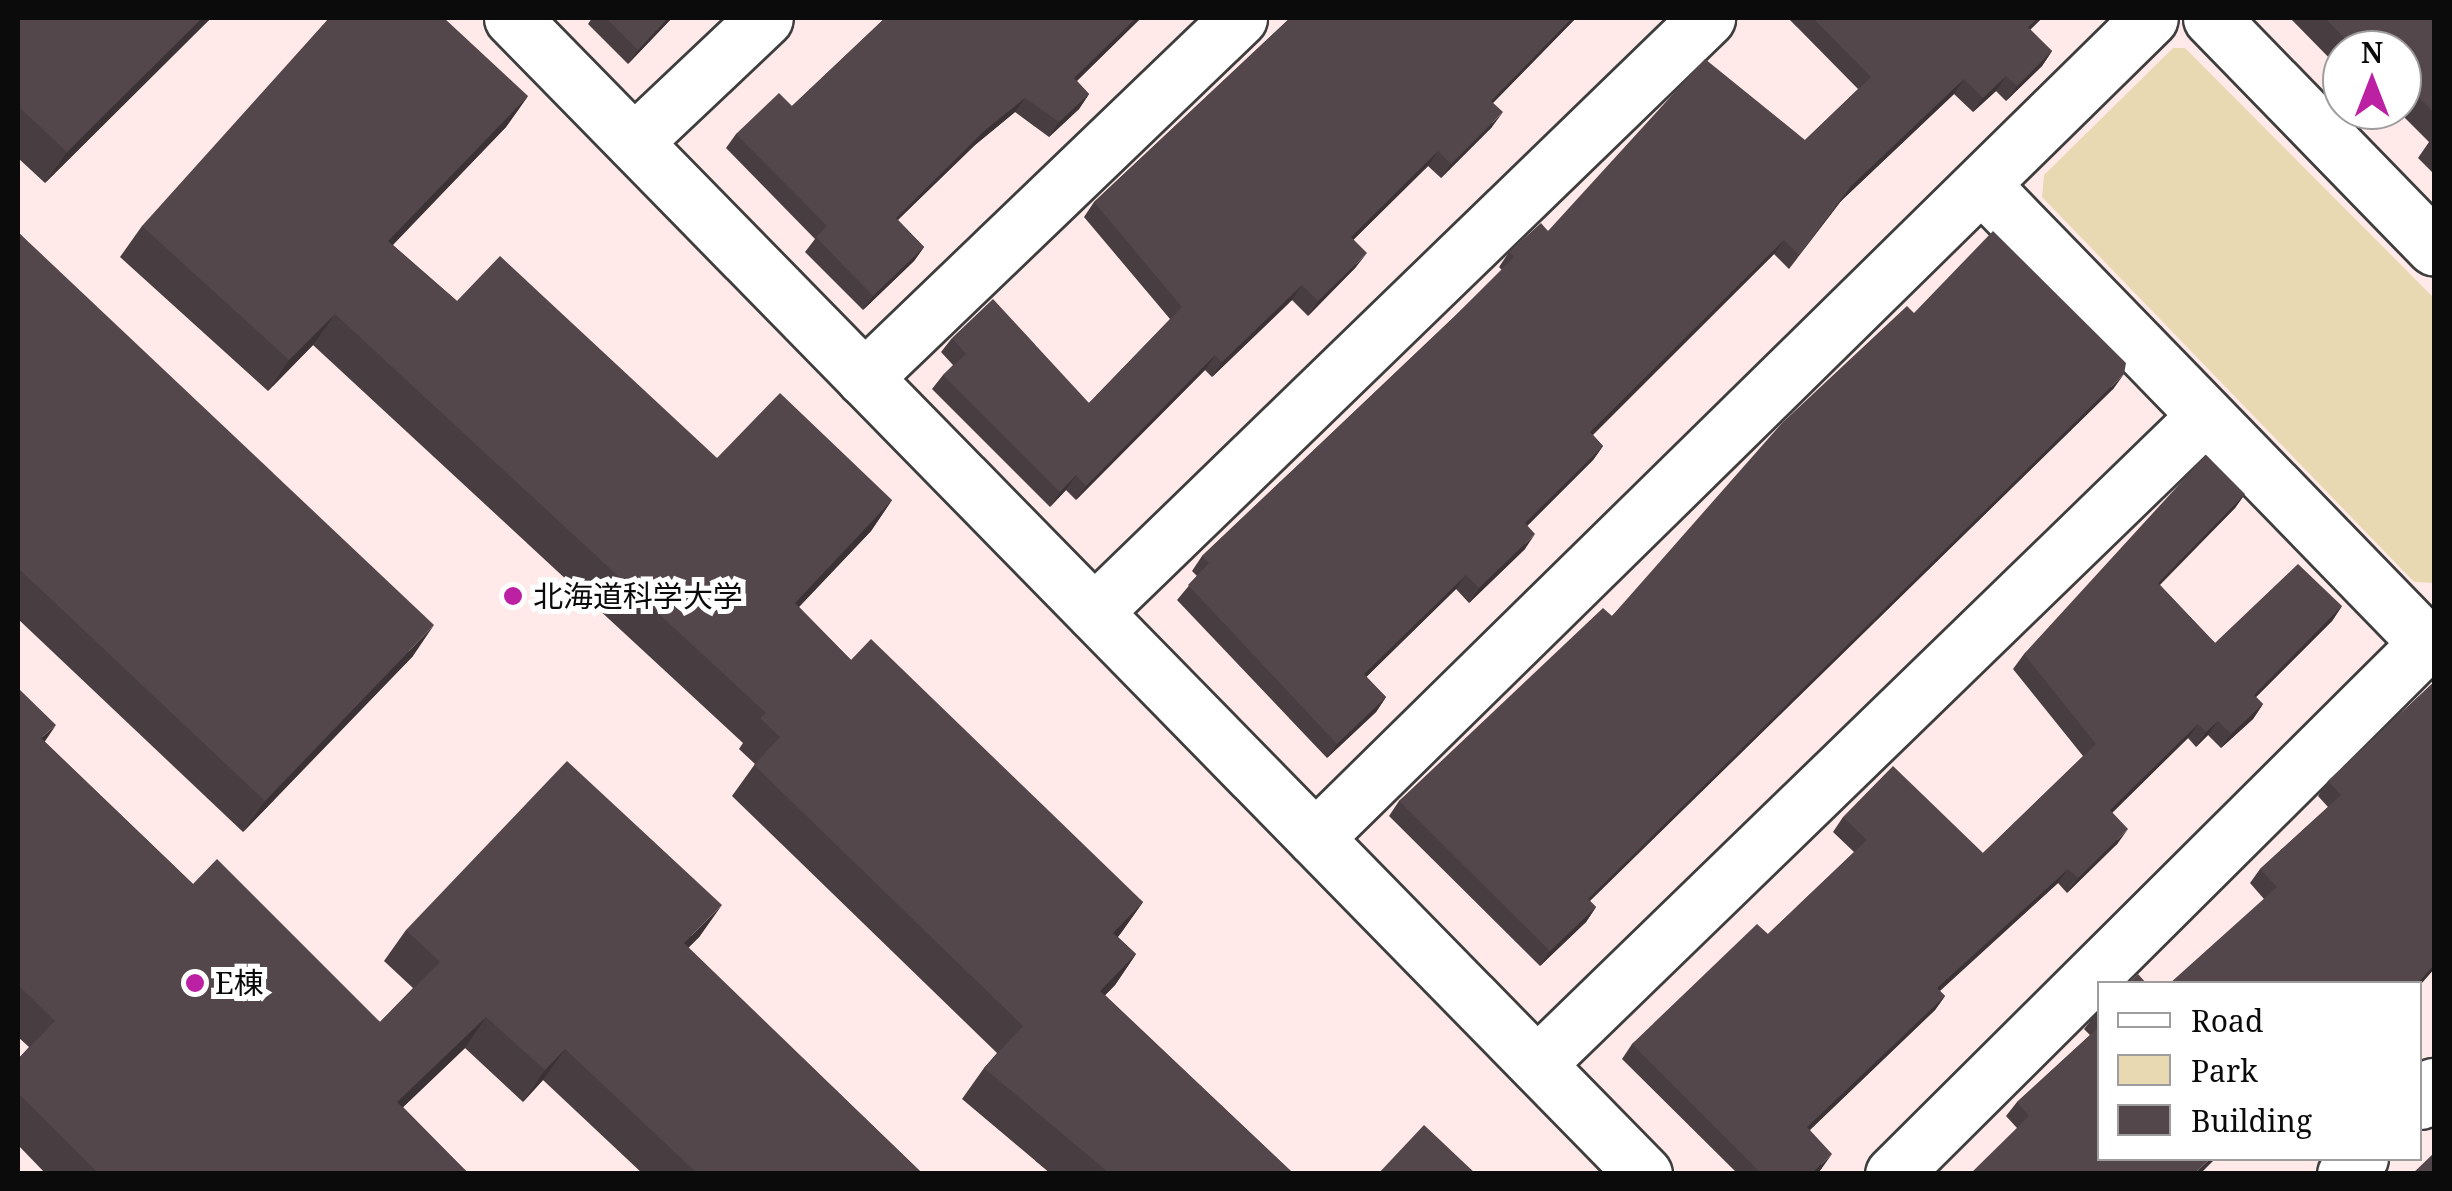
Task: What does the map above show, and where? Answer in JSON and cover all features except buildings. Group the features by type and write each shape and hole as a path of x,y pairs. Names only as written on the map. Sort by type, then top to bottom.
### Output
{"street":[{"path":"512,18 1644,1174"},
{"path":"634,142 765,18"},
{"path":"864,378 1239,18"},
{"path":"1094,612 1708,18"},
{"path":"1315,838 2150,18"},
{"path":"2211,18 2434,247"},
{"path":"1892,1174 2431,639 2205,416 1983,186"},
{"path":"1537,1064 2205,416"}],"green space":[{"path":"2173,48 2185,48 2434,298 2434,583 2414,582 2042,197 2044,175"}],"place":[{"name":"北海道科学大学","path":"513,596"},
{"name":"E棟","path":"195,983"}]}
